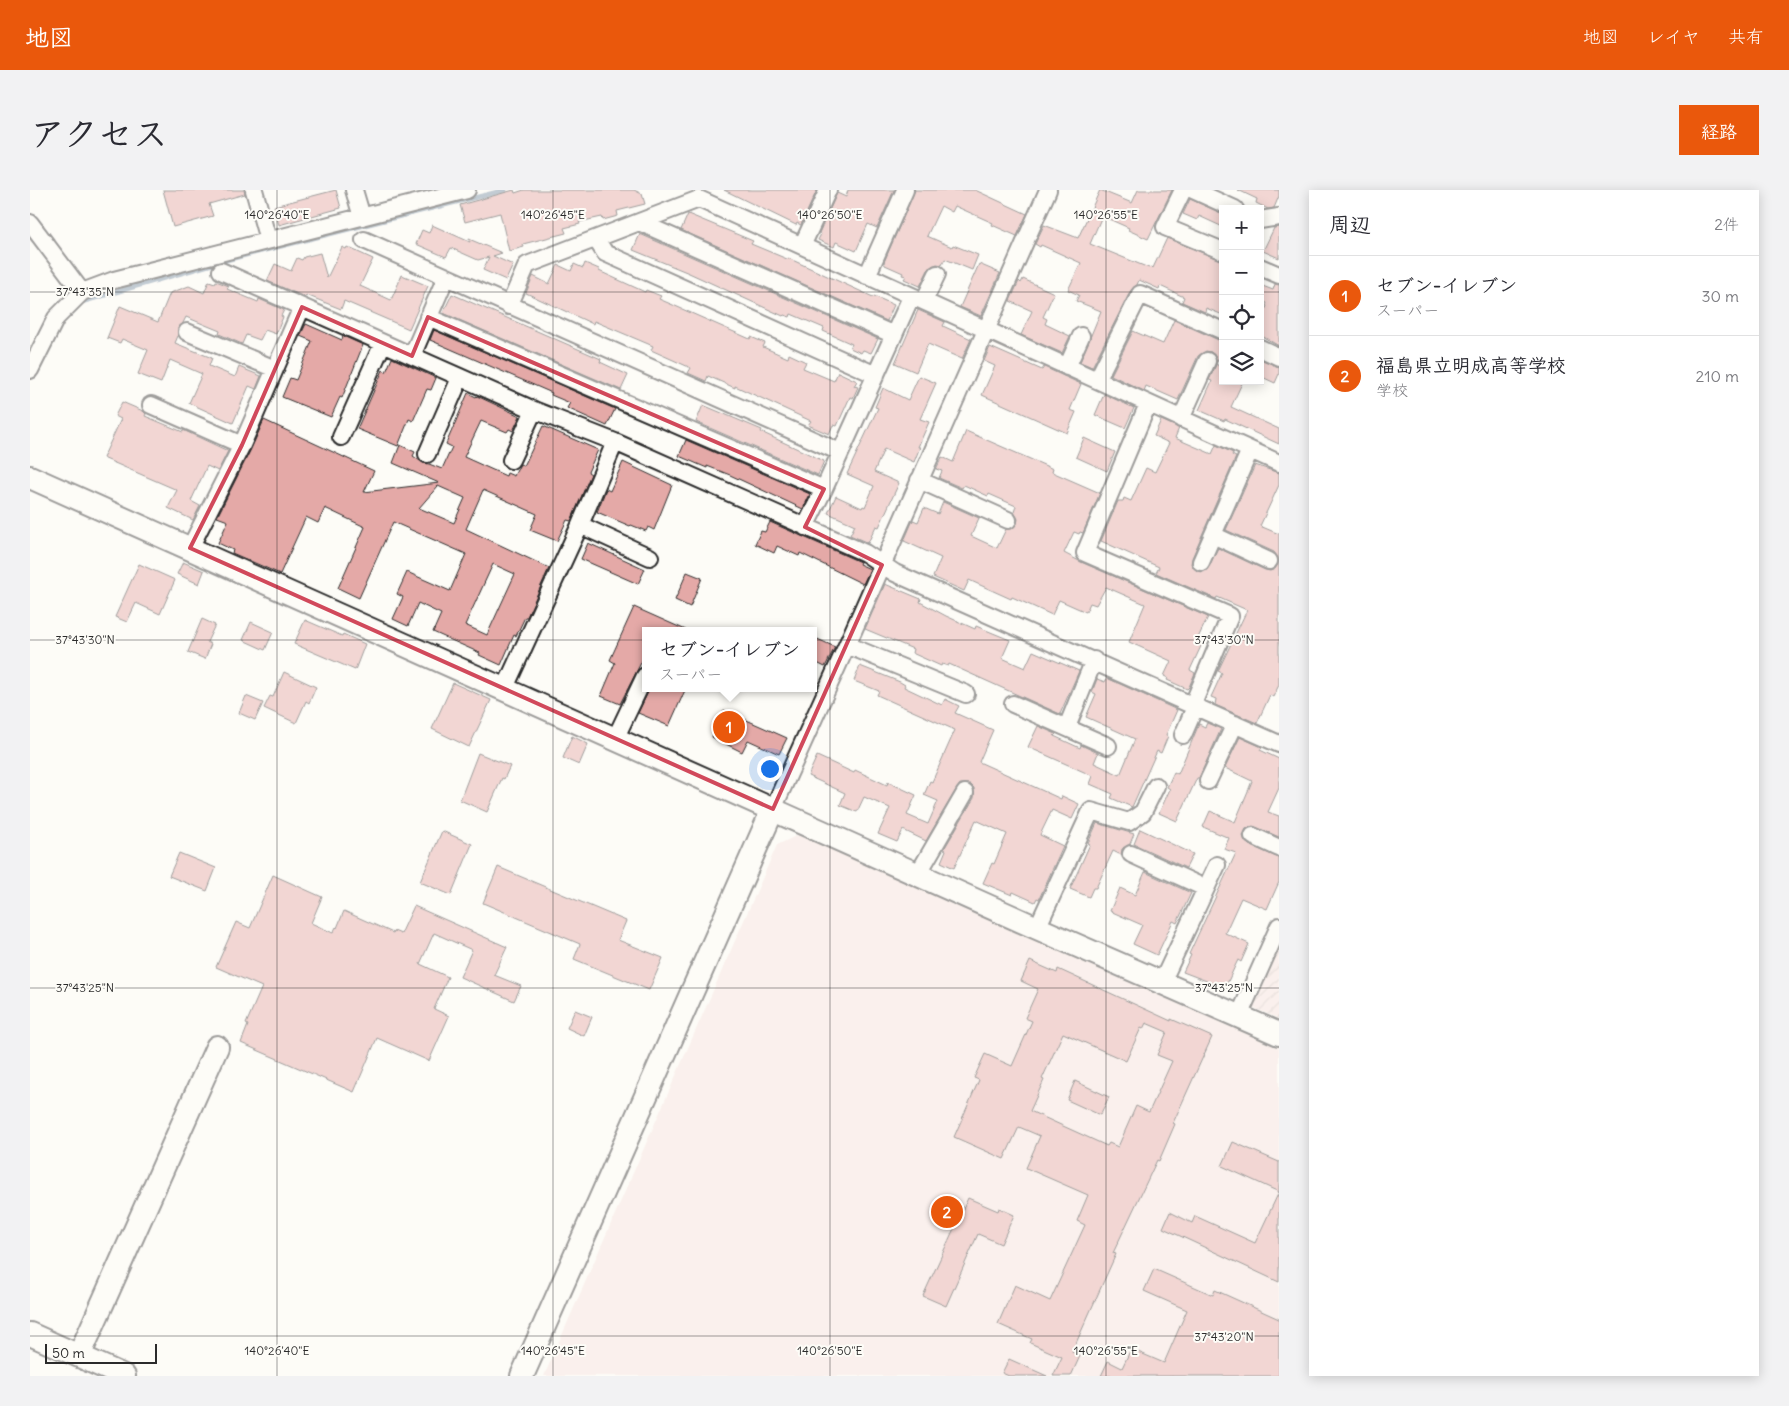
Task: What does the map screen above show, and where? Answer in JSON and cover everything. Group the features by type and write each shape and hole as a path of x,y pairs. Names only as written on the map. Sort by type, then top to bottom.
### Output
{"street":[{"path":"254,190 268,240"},
{"path":"354,190 362,217"},
{"path":"30,370 56,318 82,292 114,280 467,190"},
{"path":"802,246 828,190"},
{"path":"867,276 905,190"},
{"path":"522,1376 1048,190"},
{"path":"1183,190 1165,227 1221,250"},
{"path":"1193,190 1227,205"},
{"path":"509,306 527,265 705,195 802,246 1279,463"},
{"path":"1264,219 1279,217"},
{"path":"639,222 894,335"},
{"path":"30,223 82,292"},
{"path":"596,239 605,254 876,374"},
{"path":"364,240 840,452"},
{"path":"1264,268 1279,274"},
{"path":"221,271 460,378 615,442 864,553 895,573 1279,744"},
{"path":"805,527 894,335 937,274"},
{"path":"412,356 446,277"},
{"path":"1097,380 1140,294 1219,329"},
{"path":"190,548 242,445 302,307"},
{"path":"428,317 824,489"},
{"path":"187,332 275,369"},
{"path":"1067,367 1080,336"},
{"path":"341,438 382,343"},
{"path":"1264,350 1279,356"},
{"path":"1180,419 1207,361"},
{"path":"427,454 460,378"},
{"path":"1148,404 1085,552 1230,616 1184,735"},
{"path":"151,405 242,445"},
{"path":"511,460 534,410"},
{"path":"504,690 580,525 615,442"},
{"path":"1201,562 1250,450"},
{"path":"30,478 1037,928 1279,1034"},
{"path":"919,480 1008,520"},
{"path":"580,525 650,557"},
{"path":"1213,535 1269,561"},
{"path":"847,645 966,694"},
{"path":"1067,727 1094,660"},
{"path":"615,739 642,682"},
{"path":"1013,704 1108,746"},
{"path":"1208,781 1235,724"},
{"path":"1037,928 1091,811 1129,822 1143,812 1156,786"},
{"path":"918,874 965,793"},
{"path":"1253,836 1279,848"},
{"path":"1131,854 1205,888"},
{"path":"1162,982 1217,865"},
{"path":"1239,1016 1279,926"},
{"path":"79,1356 216,1047"},
{"path":"30,1334 124,1376"}],"highlighted area":[{"path":"302,307 412,356 428,317 824,489 805,527 882,565 773,809 190,548 242,445"}],"shaded area":[{"path":"800,834 1279,1048 1279,1376 544,1376 777,845"},
{"path":"1279,942 1279,1019 1250,1006"}],"building":[{"path":"163,190 244,190 245,194 209,204 213,216 173,227"},
{"path":"336,190 341,208 279,225 274,206"},
{"path":"514,190 515,193 524,190 634,190 642,194 645,204 617,211 618,216 603,220 602,217 579,222 580,224 564,228 566,233 523,244 524,247 509,251 500,213 465,222 460,205"},
{"path":"724,190 817,190 801,225 797,223 796,225"},
{"path":"848,190 894,190 877,228 868,224 856,251 836,242 834,247 818,240 821,234 819,233 837,193 846,197"},
{"path":"915,190 975,190 1027,214 1017,236 955,206 952,212 941,206 927,236 952,247 953,245 978,255 972,270 945,259 942,265 937,264 928,270 920,286 904,279 906,276 902,275 903,273 885,265 884,262"},
{"path":"1100,190 1132,203 1138,190 1172,190 1148,239 1102,216 1090,244 1149,268 1153,268 1167,238 1219,259 1219,313 1206,308 1205,312 1182,302 1184,297 1160,286 1159,289 1139,280 1137,285 1131,290 1092,367 1080,362 1101,311 1076,301 1079,295 1068,290 1081,263 1035,244 1044,225 1078,238"},
{"path":"1238,190 1279,190 1279,196 1274,208 1268,209 1264,205 1256,203 1257,199"},
{"path":"1190,199 1219,212 1219,225 1199,216 1197,220 1183,214"},
{"path":"688,214 753,241 751,244 788,258 894,305 887,321 681,230"},
{"path":"432,225 470,242 469,239 502,253 493,256 513,265 506,280 483,270 489,257 478,260 451,248 446,257 416,244 422,230 429,233"},
{"path":"1279,227 1279,258 1264,251 1274,228"},
{"path":"640,234 878,339 871,353 863,350 861,353 850,348 852,344 823,331 824,328 791,314 790,317 783,316 689,273 633,250"},
{"path":"342,247 346,249 347,247 373,259 360,286 391,300 402,275 428,286 409,329 344,301 341,309 306,295 305,297 267,281 275,264 291,271 297,258 302,260 304,257 320,253 327,278"},
{"path":"585,263 645,292 646,290 661,296 659,299 750,339 751,337 765,343 763,347 788,358 789,354 806,362 803,368 834,381 838,372 857,381 854,386 858,387 853,398 850,397 837,426 833,425 829,434 808,425 811,421 735,386 735,388 708,376 706,381 688,373 691,368 651,350 653,346 594,321 593,324 526,293 533,276 549,284 558,265 571,271 574,264 583,268"},
{"path":"979,264 1000,273 981,316 960,307"},
{"path":"1023,279 1054,293 1043,317 1047,319 1045,324 1070,336 1062,353 1021,335 1032,311 1010,301 1019,281 1021,283"},
{"path":"209,281 215,283 216,281 229,286 227,289 258,302 259,299 284,310 276,334 265,330 260,340 246,335 242,344 219,334 220,331 186,317 178,328 178,336 175,343 212,358 209,366 235,377 239,367 261,376 256,389 249,386 233,423 189,403 202,374 170,360 161,383 138,374 148,350 122,339 120,343 107,338 120,306 158,322 170,293 189,286 204,293"},
{"path":"1275,284 1279,285 1279,346 1264,337 1264,313 1267,303 1264,302 1264,287 1273,290"},
{"path":"452,294 601,359 600,362 628,375 621,390 443,313"},
{"path":"918,310 945,322 943,326 971,339 962,359 928,344 916,372 895,363"},
{"path":"1174,320 1219,340 1219,358 1216,364 1219,366 1219,385 1241,385 1231,407 1279,429 1279,444 1225,419 1224,421 1199,410 1212,381 1209,380 1216,365 1215,356 1211,352 1206,351 1198,356 1178,400 1146,386 1144,391 1111,375 1133,331 1163,344"},
{"path":"306,324 342,340 343,336 363,345 342,398 340,397 331,417 282,397 290,378 296,380 312,341 300,336"},
{"path":"434,330 615,409 607,426 567,408 570,403 551,395 552,393 430,340"},
{"path":"990,347 1042,370 1044,367 1081,384 1070,410 1076,412 1067,433 982,395 995,366 984,361"},
{"path":"392,358 436,378 431,390 427,389 413,421 409,419 398,446 357,429 383,370 386,372"},
{"path":"1264,361 1279,367 1279,374 1275,383 1264,378"},
{"path":"919,376 936,383 920,419 929,422 918,447 920,447 914,462 884,449 874,472 899,483 879,527 876,526 868,543 850,535 855,525 828,513 836,496 862,508 863,506 865,507 874,486 847,474 878,408 875,407 883,388 908,400"},
{"path":"468,393 520,416 513,431 509,429 507,432 481,421 464,457 506,476 507,473 514,476 520,464 524,466 543,426 598,450 588,472 591,474 571,521 567,520 557,541 530,530 537,514 483,490 466,529 549,568 527,617 525,617 516,636 514,635 501,665 479,655 480,653 433,632 441,614 418,603 408,626 393,619 403,597 397,594 407,572 450,591 466,554 393,522 359,598 338,588 365,527 325,508 318,523 306,517 280,574 232,553 233,550 218,543 228,521 217,517 264,420 374,471 364,492 439,483 393,463 400,445 415,452 413,456 423,463 442,469 452,447 446,444","holes":["438,486 465,498 454,523 419,508","493,564 515,574 487,635 465,625"]},
{"path":"1104,394 1134,408 1125,428 1095,415"},
{"path":"122,402 143,411 146,414 145,416 183,432 183,430 228,451 218,471 207,466 191,501 200,506 193,520 168,508 177,490 103,458 121,419 115,416"},
{"path":"703,405 762,430 761,432 824,461 818,475 696,422"},
{"path":"1161,420 1179,428 1175,438 1212,454 1216,445 1233,453 1232,455 1236,457 1191,564 1197,571 1203,572 1207,570 1218,548 1265,570 1275,569 1279,561 1279,685 1273,697 1270,695 1257,723 1215,705 1216,699 1211,697 1222,673 1218,671 1247,610 1156,573 1159,567 1101,541 1118,501 1123,501 1124,498 1131,501 1146,468 1155,472 1169,443 1154,436"},
{"path":"966,431 1053,469 1052,472 1100,493 1083,533 1074,532 1064,553 1208,617 1196,642 1202,644 1190,670 1195,673 1187,689 1167,680 1168,678 1164,676 1171,661 1129,642 1145,604 1106,587 1096,605 1090,603 1086,612 1059,600 1052,615 969,580 964,591 933,577 941,558 904,541 913,520 918,522 924,508 938,514 943,502 979,518 971,536 997,548 1006,529 1013,528 1017,524 1018,519 1014,512 1016,506 989,494 988,496 964,485 962,488 939,478 942,471 936,469 942,457 953,462"},
{"path":"1084,438 1115,452 1107,471 1076,457"},
{"path":"686,440 810,494 803,509 730,475 679,456"},
{"path":"623,462 672,485 654,530 648,527 646,531 630,526 597,512 606,489 610,491"},
{"path":"1255,465 1279,473 1279,485 1260,526 1279,534 1279,561 1274,552 1226,530"},
{"path":"770,522 860,562 859,564 870,569 863,584 800,553 799,556 777,546 774,553 755,544 761,531 765,532"},
{"path":"588,543 645,569 638,584 581,559"},
{"path":"183,562 204,571 199,584 177,574"},
{"path":"139,564 175,580 160,614 136,603 127,622 115,617"},
{"path":"687,572 702,578 690,607 675,600"},
{"path":"885,584 921,599 920,602 975,629 976,626 1010,640 1002,658 1025,668 1033,651 1079,671 1060,714 949,664 948,666 942,664 941,666 912,653 913,649 865,629"},
{"path":"634,607 679,627 642,627 642,661 620,704 601,696 615,663 610,660"},
{"path":"202,619 215,625 207,642 211,644 205,659 188,652"},
{"path":"305,620 365,644 355,670 294,644"},
{"path":"251,622 273,632 265,650 243,640"},
{"path":"817,639 835,647 825,667 817,663"},
{"path":"860,666 900,682 905,685 904,687 942,705 945,699 959,706 955,713 993,730 979,762 1061,799 1062,796 1079,804 1072,819 1052,810 1040,835 1063,846 1039,899 1037,898 1035,902 1013,892 1012,895 983,883 992,863 994,864 1007,834 976,820 954,868 941,862 946,850 944,849 974,798 974,788 970,784 960,784 926,841 903,830 897,842 878,834 890,808 864,797 857,812 840,805 845,793 808,776 817,756 854,773 855,770 887,785 888,782 916,795 907,815 928,824 938,801 924,795 930,781 932,782 955,730 877,695 879,691 854,681"},
{"path":"284,672 316,687 309,703 306,701 296,723 264,708 270,696 273,697"},
{"path":"1107,678 1177,710 1166,735 1168,736 1161,753 1157,751 1132,807 1111,798 1113,794 1090,784 1093,776 1028,747 1038,726 1080,748 1081,745 1098,753 1094,763 1120,775 1135,739 1086,717 1096,694 1092,692 1097,679 1105,682"},
{"path":"453,683 491,700 469,747 432,729"},
{"path":"648,692 684,692 669,726 638,713"},
{"path":"246,696 263,703 255,720 239,713"},
{"path":"724,710 787,738 779,754 748,740 742,752 712,737"},
{"path":"1207,723 1221,729 1177,821 1159,813 1170,789 1167,787 1174,772 1178,774 1199,724 1205,727"},
{"path":"572,736 588,744 579,765 563,758"},
{"path":"1240,737 1262,747 1260,750 1279,759 1279,788 1268,812 1279,816 1279,837 1253,826 1247,828 1243,836 1249,845 1279,858 1279,882 1267,909 1241,898 1225,933 1249,944 1241,962 1238,960 1225,988 1183,972 1191,955 1189,954 1236,853 1224,849 1229,838 1203,827 1210,811 1235,822 1248,791 1252,781 1225,768"},
{"path":"478,753 510,766 504,779 502,778 487,812 460,800"},
{"path":"1097,823 1134,834 1130,844 1122,849 1121,855 1113,851 1096,888 1093,888 1089,897 1070,889"},
{"path":"1140,829 1193,854 1186,868 1134,844"},
{"path":"442,831 472,844 451,895 420,882"},
{"path":"179,853 216,868 207,891 169,876"},
{"path":"498,867 626,921 618,940 663,958 649,990 574,959 580,944 483,903"},
{"path":"1145,872 1191,893 1177,923 1173,921 1157,955 1133,944 1142,925 1110,911 1120,888 1135,895"},
{"path":"273,875 322,897 311,923 333,933 344,911 393,933 394,931 401,934 414,906 507,947 494,975 521,986 514,1001 460,977 472,950 434,933 420,964 448,977 434,1009 449,1016 429,1061 377,1038 354,1092 241,1043 248,1025 246,1024 262,987 216,967 236,922 250,928"},
{"path":"1030,961 1057,973 1058,969 1171,1021 1171,1019 1212,1037 1173,1123 1175,1124 1159,1161 1157,1160 1113,1253 1116,1254 1072,1352 1080,1356 1071,1376 1053,1376 1062,1357 1030,1343 1032,1339 998,1324 1015,1285 1050,1301 1085,1225 1077,1221 1088,1195 1026,1168 1040,1136 1019,1127 1004,1159 954,1137 979,1080 974,1078 985,1054 1012,1066 1032,1021 1025,1018 1038,989 1021,981","holes":["1146,1023 1167,1032 1157,1055 1172,1061 1149,1112 1136,1106 1118,1147 1109,1143 1107,1146 1030,1111 1063,1033 1126,1061 1141,1028 1143,1029"]},
{"path":"575,1010 592,1017 584,1036 567,1028"},
{"path":"1075,1081 1109,1097 1100,1115 1067,1100"},
{"path":"1233,1142 1279,1162 1279,1192 1222,1166"},
{"path":"1279,1192 1279,1282 1163,1228 1170,1212 1192,1223 1195,1216 1255,1243"},
{"path":"968,1198 998,1211 999,1208 1014,1215 1001,1244 978,1234 946,1306 923,1296"},
{"path":"1154,1269 1213,1295 1215,1290 1279,1319 1279,1376 1101,1376 1108,1361 1122,1368 1131,1349 1164,1363 1187,1310 1144,1291"},
{"path":"1009,1359 1047,1376 1009,1376 1002,1373"}],"waterway":[{"path":"79,300 82,302 227,260 505,190"}],"place":[{"name":"セブン-イレブン","path":"729,727"},
{"name":"福島県立明成高等学校","path":"947,1212"}]}
